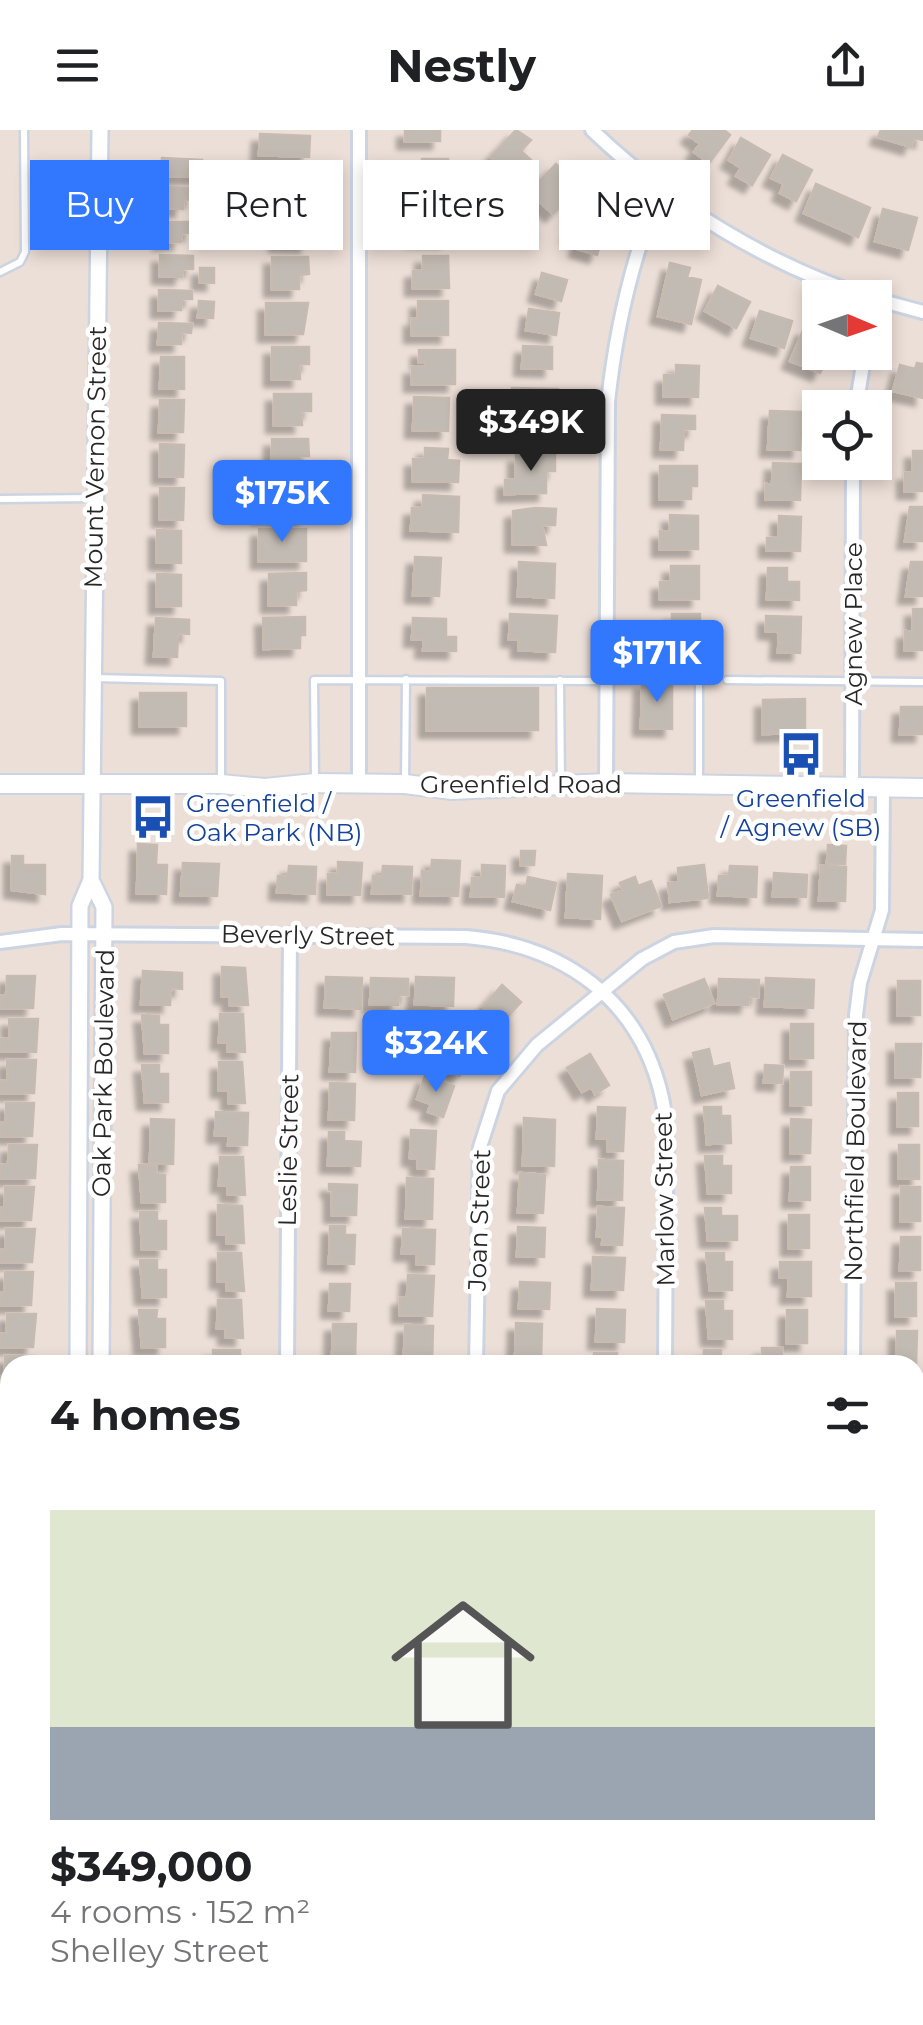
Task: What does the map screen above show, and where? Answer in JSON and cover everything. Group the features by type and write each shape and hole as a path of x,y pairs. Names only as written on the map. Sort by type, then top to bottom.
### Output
{"main road":[{"name":"Greenfield Road","path":"0,784 221,784 265,788 405,784 452,790 606,783 923,788"}],"street":[{"name":"Mount Vernon Street","path":"92,784 100,130"},
{"path":"358,784 359,130"},
{"path":"592,130 628,160"},
{"path":"710,219 774,259 820,280"},
{"path":"606,783 606,441 611,372 627,284 639,250"},
{"path":"892,304 923,312"},
{"name":"Agnew Place","path":"852,786 853,480"},
{"name":"Oak Park Boulevard","path":"78,1355 80,906 91,880 92,784"},
{"name":"Northfield Boulevard","path":"853,1355 856,1015 860,984 883,897 883,786"},
{"name":"Oak Park Boulevard","path":"91,880 104,907 101,1355"},
{"name":"Beverly Street","path":"0,942 80,934 290,934 494,940 547,956 602,991"},
{"name":"Leslie Street","path":"286,1355 290,934"},
{"name":"Joan Street","path":"476,1355 478,1165 485,1122 498,1091 518,1064 652,952 687,938 923,940"},
{"name":"Marlow Street","path":"602,991 629,1022 649,1057 666,1117 665,1355"},
{"path":"79,1268 101,1268"}],"lane":[{"path":"0,272 20,262 25,252 24,130"},
{"path":"0,499 94,498"},
{"path":"314,784 314,680 560,680 699,674 700,785"},
{"path":"93,678 221,681 221,784"},
{"path":"405,784 406,680"},
{"path":"560,680 560,784"},
{"path":"727,680 923,682"}],"building":[{"path":"405,130 440,130 440,141 405,141"},
{"path":"516,130 531,140 521,151 531,160 491,157"},
{"path":"693,130 724,130 730,135 710,162 694,152 700,144 689,135"},
{"path":"881,130 923,130 923,140 914,138 911,147 878,137"},
{"path":"260,134 310,136 309,157 259,155"},
{"path":"741,138 770,155 752,185 736,176 741,168 729,160"},
{"path":"783,155 812,170 796,201 780,193 784,184 771,178"},
{"path":"162,158 202,160 189,160 189,176 169,176 169,160"},
{"path":"556,164 559,167 559,208 553,214 539,201 539,182"},
{"path":"816,184 870,208 858,237 804,213"},
{"path":"169,187 189,188 189,200 183,199 183,209 169,208"},
{"path":"883,209 917,218 908,250 875,241"},
{"path":"169,222 189,222 189,233 181,233 181,242 169,242"},
{"path":"160,255 193,256 193,269 183,269 182,277 160,276"},
{"path":"423,256 448,256 449,288 413,288 413,271 423,270"},
{"path":"272,257 308,257 309,274 299,275 299,289 272,289"},
{"path":"670,263 690,268 687,277 701,280 691,324 658,316"},
{"path":"200,268 214,268 214,283 200,282"},
{"path":"542,273 567,280 561,301 536,294"},
{"path":"718,286 750,302 736,328 705,311"},
{"path":"159,290 192,291 192,299 182,299 181,310 159,310"},
{"path":"199,301 214,302 213,318 198,317"},
{"path":"418,301 448,301 448,335 412,335 412,319 418,319"},
{"path":"266,303 308,303 303,334 266,334"},
{"path":"529,309 559,313 556,335 526,330"},
{"path":"760,311 792,321 784,348 751,338"},
{"path":"159,323 192,324 191,333 181,332 181,344 158,344"},
{"path":"802,333 802,366 790,361"},
{"path":"523,346 552,347 552,369 522,368"},
{"path":"272,347 309,347 309,364 299,364 300,379 272,379"},
{"path":"419,350 455,350 455,384 412,384 412,367 426,367 426,362 419,362"},
{"path":"161,357 184,357 184,389 160,388"},
{"path":"917,363 923,364 923,398 893,391 900,365 915,369"},
{"path":"676,365 699,366 698,397 664,396 664,375 676,375"},
{"path":"512,388 558,389 557,409 545,408 544,436 510,435"},
{"path":"274,394 311,394 311,411 301,411 302,425 274,425"},
{"path":"414,397 449,398 448,431 413,430"},
{"path":"160,400 184,400 183,432 159,432"},
{"path":"770,411 802,412 800,450 768,449"},
{"path":"662,415 695,416 695,429 684,429 683,450 661,449"},
{"path":"272,439 308,439 309,456 299,456 299,471 272,471"},
{"path":"160,444 184,445 183,477 160,476"},
{"path":"425,448 448,449 447,460 459,461 458,482 413,481 413,459 425,459"},
{"path":"913,451 923,451 923,491 905,491 905,473 913,473"},
{"path":"555,454 555,471 546,471 546,493 505,494 505,480 516,480 516,455"},
{"path":"773,463 801,464 800,500 766,499 766,484 772,485"},
{"path":"660,466 697,466 697,486 691,486 691,499 660,499"},
{"path":"260,484 307,484 307,516 260,516"},
{"path":"160,488 184,488 183,520 160,519"},
{"path":"423,495 459,497 458,532 411,530 412,508 423,508"},
{"path":"910,507 923,507 923,541 905,541"},
{"path":"556,509 555,525 542,525 546,545 513,544 513,511"},
{"path":"670,515 698,516 698,549 660,549 660,531 670,532"},
{"path":"779,516 801,517 800,551 767,550 767,538 779,538"},
{"path":"259,529 306,529 306,561 259,561"},
{"path":"157,530 181,531 181,563 157,562"},
{"path":"415,557 441,558 439,596 413,595"},
{"path":"519,562 555,564 554,598 518,596"},
{"path":"911,562 923,562 923,596 906,596"},
{"path":"671,566 699,566 699,599 660,599 660,582 671,582"},
{"path":"768,568 787,568 787,582 799,582 799,600 767,599"},
{"path":"306,573 306,590 296,591 296,605 269,605 269,574"},
{"path":"157,574 181,575 181,606 157,606"},
{"path":"913,609 923,609 923,650 905,650 905,631 913,632"},
{"path":"510,614 557,616 555,652 519,650 519,639 509,639"},
{"path":"672,614 700,614 700,648 661,648 661,630 672,630"},
{"path":"766,616 801,617 800,653 778,652 779,632 766,631"},
{"path":"305,617 300,648 264,649 263,618"},
{"path":"156,618 189,620 189,634 178,633 177,657 154,656"},
{"path":"413,618 446,619 446,637 456,637 456,651 423,650 424,639 412,639"},
{"path":"642,682 672,682 672,729 641,728"},
{"path":"427,688 538,688 538,730 427,730"},
{"path":"140,693 186,693 186,726 140,726"},
{"path":"805,699 805,733 763,734 763,700"},
{"path":"901,707 923,707 923,734 900,734"},
{"path":"138,844 157,845 156,865 167,865 166,894 137,893"},
{"path":"828,845 846,846 845,864 827,863"},
{"path":"521,851 535,851 534,865 521,865"},
{"path":"12,856 23,856 23,865 45,865 45,894 12,890"},
{"path":"432,860 460,861 458,896 421,895 422,871 431,872"},
{"path":"338,862 362,863 360,895 328,894 328,874 338,874"},
{"path":"183,863 219,864 217,896 181,895"},
{"path":"482,865 505,866 504,897 471,896 472,878 482,878"},
{"path":"704,865 708,898 670,902 668,883 679,882 678,868"},
{"path":"289,866 316,867 315,894 277,892 278,876 288,877"},
{"path":"383,866 412,867 411,894 372,893 373,876 382,877"},
{"path":"730,866 757,867 756,897 718,895 719,876 729,876"},
{"path":"821,866 846,867 845,901 819,900"},
{"path":"774,873 807,875 806,897 773,896"},
{"path":"568,874 602,876 600,919 566,917"},
{"path":"528,877 556,883 550,910 513,901 517,885 526,887"},
{"path":"635,877 638,886 651,881 661,906 622,921 611,895 623,890 620,883"},
{"path":"222,967 245,968 248,1005 230,1005 230,996 222,996"},
{"path":"143,971 182,973 182,989 171,988 170,1005 141,1004"},
{"path":"7,976 35,976 33,1008 0,1008 0,996 6,996"},
{"path":"326,977 362,978 361,1009 325,1007"},
{"path":"416,977 454,978 453,1006 415,1004"},
{"path":"371,978 408,979 408,995 399,995 398,1005 370,1004"},
{"path":"766,978 814,980 813,1008 765,1006"},
{"path":"704,979 714,1003 673,1019 664,995"},
{"path":"719,979 759,980 758,997 749,996 748,1005 718,1004"},
{"path":"898,981 920,981 920,1015 898,1015"},
{"path":"502,985 521,1002 495,1030 483,1019 489,1012 483,1007"},
{"path":"220,1014 243,1014 245,1052 228,1051 228,1042 219,1042"},
{"path":"142,1015 159,1016 159,1025 168,1025 168,1053 145,1053"},
{"path":"9,1019 38,1019 36,1052 0,1051 0,1039 10,1039"},
{"path":"791,1024 813,1024 813,1058 791,1058"},
{"path":"459,1030 480,1045 459,1076 438,1061"},
{"path":"332,1033 356,1033 355,1072 330,1071"},
{"path":"896,1044 921,1044 920,1077 896,1077"},
{"path":"709,1049 713,1067 729,1063 734,1088 702,1095 693,1053"},
{"path":"590,1054 609,1085 595,1094 591,1087 582,1092 567,1068"},
{"path":"7,1060 36,1060 34,1093 0,1093 0,1081 8,1081"},
{"path":"219,1062 242,1062 245,1103 229,1103 229,1090 219,1090"},
{"path":"142,1065 159,1065 159,1074 168,1074 168,1102 145,1102"},
{"path":"765,1065 783,1066 782,1083 764,1082"},
{"path":"791,1072 811,1072 811,1105 791,1105"},
{"path":"425,1076 454,1086 443,1117 428,1112 431,1104 417,1099"},
{"path":"330,1083 355,1084 354,1120 329,1119"},
{"path":"898,1093 918,1093 918,1126 898,1126"},
{"path":"6,1103 34,1103 32,1136 0,1136 0,1123 6,1123"},
{"path":"598,1107 625,1108 623,1151 608,1151 608,1138 597,1138"},
{"path":"704,1107 721,1107 721,1116 730,1116 731,1143 707,1144"},
{"path":"216,1112 248,1113 247,1145 228,1145 229,1135 215,1135"},
{"path":"524,1118 555,1120 554,1166 523,1165"},
{"path":"151,1119 174,1120 173,1164 150,1163"},
{"path":"791,1119 811,1120 810,1153 791,1153"},
{"path":"411,1130 436,1131 434,1169 418,1168 418,1159 410,1158"},
{"path":"329,1132 344,1132 344,1141 361,1142 360,1166 328,1165"},
{"path":"9,1145 37,1145 35,1178 0,1178 0,1165 8,1165"},
{"path":"899,1145 919,1145 919,1179 899,1178"},
{"path":"705,1156 722,1156 722,1166 731,1166 731,1193 708,1193"},
{"path":"220,1157 243,1157 245,1195 228,1194 228,1185 219,1185"},
{"path":"599,1160 623,1161 622,1200 598,1199"},
{"path":"139,1165 156,1165 156,1174 165,1175 165,1202 142,1202"},
{"path":"791,1167 810,1167 810,1200 790,1200"},
{"path":"520,1173 545,1175 543,1213 518,1212"},
{"path":"407,1178 433,1179 432,1219 406,1218"},
{"path":"329,1184 357,1185 356,1215 332,1215"},
{"path":"5,1187 34,1187 31,1220 0,1220 0,1208 5,1208"},
{"path":"901,1187 920,1187 920,1221 901,1221"},
{"path":"218,1205 242,1206 244,1243 227,1243 227,1234 218,1234"},
{"path":"598,1207 624,1208 622,1245 602,1244 603,1236 597,1236"},
{"path":"705,1208 721,1208 721,1216 737,1216 737,1240 708,1240"},
{"path":"140,1212 157,1212 157,1221 166,1221 166,1249 142,1249"},
{"path":"789,1215 809,1215 809,1248 789,1248"},
{"path":"330,1226 345,1226 345,1235 355,1235 354,1264 329,1263"},
{"path":"518,1227 545,1228 544,1257 517,1256"},
{"path":"6,1229 35,1229 32,1262 0,1262 0,1250 6,1250"},
{"path":"403,1229 435,1230 434,1264 417,1264 417,1253 402,1253"},
{"path":"901,1237 920,1237 920,1270 900,1270"},
{"path":"218,1253 241,1253 244,1291 227,1290 227,1281 218,1281"},
{"path":"706,1253 724,1253 724,1262 732,1262 732,1290 710,1290"},
{"path":"593,1257 625,1258 623,1290 592,1289"},
{"path":"140,1260 157,1260 157,1270 166,1270 166,1297 143,1297"},
{"path":"780,1262 811,1262 811,1296 788,1296 789,1277 780,1277"},
{"path":"5,1272 33,1272 31,1305 0,1305 0,1293 5,1293"},
{"path":"408,1275 434,1276 432,1316 400,1315 400,1298 407,1298"},
{"path":"520,1282 550,1283 549,1309 519,1308"},
{"path":"896,1283 916,1283 916,1316 896,1316"},
{"path":"330,1284 350,1284 349,1311 329,1310"},
{"path":"218,1300 241,1300 243,1338 226,1337 226,1328 217,1328"},
{"path":"706,1301 723,1301 723,1311 732,1311 732,1339 709,1338"},
{"path":"597,1309 625,1310 624,1342 596,1341"},
{"path":"139,1310 157,1310 156,1319 165,1319 165,1347 142,1347"},
{"path":"787,1310 807,1310 807,1343 787,1343"},
{"path":"7,1314 36,1314 33,1347 0,1347 0,1334 7,1334"},
{"path":"516,1323 542,1324 541,1355 515,1355"},
{"path":"333,1324 356,1324 355,1355 332,1355"},
{"path":"405,1325 433,1326 432,1355 404,1354"},
{"path":"897,1331 917,1331 916,1355 897,1355"},
{"path":"762,1348 782,1348 782,1355 762,1355"},
{"path":"213,1350 240,1350 240,1355 213,1355"},
{"path":"704,1350 721,1350 721,1355 704,1355"}],"place":[{"name":"Greenfield / Agnew (SB)","path":"801,754"},
{"name":"Greenfield / Oak Park (NB)","path":"153,817"}]}
